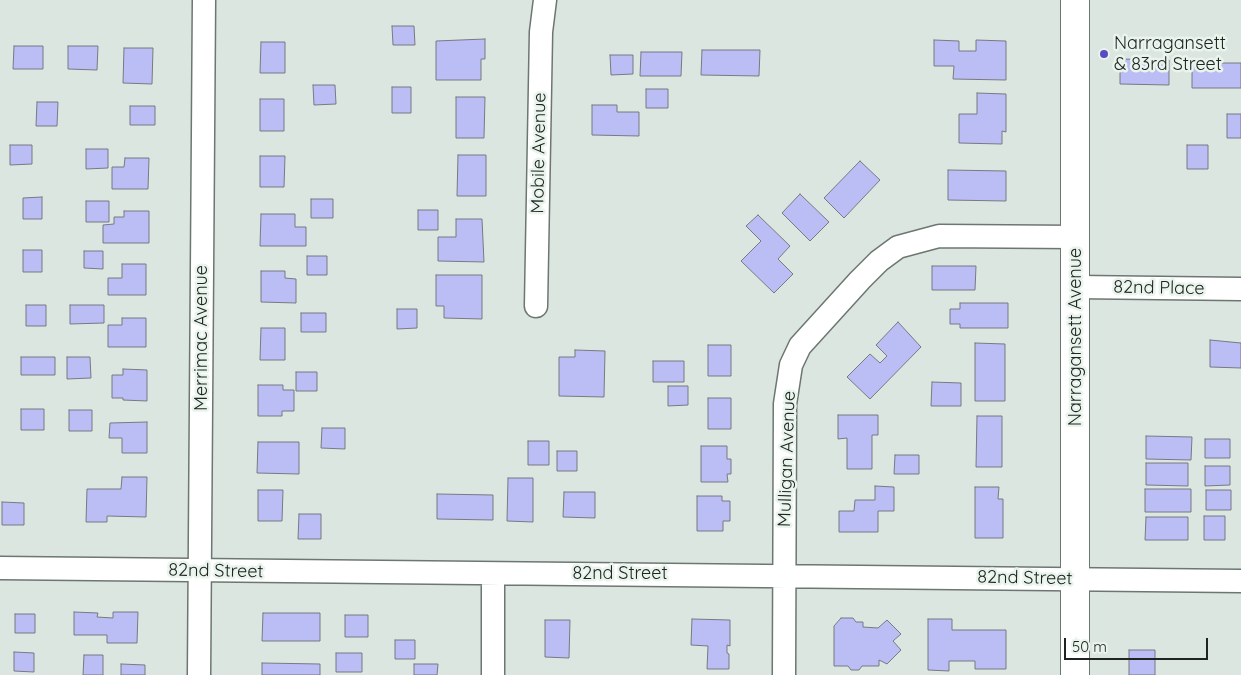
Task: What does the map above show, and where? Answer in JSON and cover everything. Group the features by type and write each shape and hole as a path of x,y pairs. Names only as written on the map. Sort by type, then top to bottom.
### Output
{"street":[{"name":"Merrimac Avenue","path":"199,675 204,0"},
{"name":"Mobile Avenue","path":"536,306 541,32 544,0"},
{"name":"Narragansett Avenue","path":"1075,0 1075,675"},
{"name":"Mulligan Avenue","path":"784,675 786,404 791,365 800,346 873,267 898,247 918,240 939,236 1076,237"},
{"name":"82nd Place","path":"1076,287 1241,289"},
{"name":"82nd Street","path":"0,568 494,574 784,574 1241,581"},
{"path":"493,675 494,574"}],"building":[{"path":"392,26 414,26 415,45 393,45"},
{"path":"485,39 485,59 481,59 481,80 436,80 436,41"},
{"path":"934,40 959,41 959,51 976,51 976,40 1006,41 1006,80 953,79 954,66 934,66"},
{"path":"261,42 285,42 285,73 260,73"},
{"path":"14,46 43,46 43,69 13,69"},
{"path":"68,46 98,46 97,70 68,69"},
{"path":"124,48 153,48 152,84 123,83"},
{"path":"702,50 760,50 759,76 701,75"},
{"path":"641,52 682,52 681,76 640,76"},
{"path":"610,55 633,55 633,74 611,75"},
{"path":"1120,59 1169,60 1169,85 1120,84"},
{"path":"1192,63 1241,63 1241,88 1192,88"},
{"path":"313,85 335,85 336,104 314,105"},
{"path":"392,87 411,87 411,113 392,113"},
{"path":"646,89 668,89 668,108 646,108"},
{"path":"977,93 1006,94 1006,132 1002,131 1002,144 959,143 959,114 977,114"},
{"path":"456,97 485,97 484,138 456,138"},
{"path":"260,99 284,99 284,131 260,131"},
{"path":"37,102 58,102 57,126 36,126"},
{"path":"592,105 617,105 617,112 639,112 639,136 592,135"},
{"path":"130,106 155,106 155,125 130,125"},
{"path":"1227,114 1241,114 1241,138 1227,138"},
{"path":"10,145 32,145 32,164 10,165"},
{"path":"1187,145 1208,145 1208,169 1187,169"},
{"path":"86,149 108,149 108,168 86,169"},
{"path":"458,155 486,155 486,196 457,196"},
{"path":"260,156 285,156 284,187 260,187"},
{"path":"125,158 149,158 148,189 112,189 112,167 124,167"},
{"path":"860,161 880,180 844,218 824,198"},
{"path":"948,170 1006,171 1006,201 948,200"},
{"path":"800,194 829,222 810,241 782,213"},
{"path":"42,197 42,219 23,219 23,198"},
{"path":"311,199 333,199 333,218 311,218"},
{"path":"86,201 109,201 109,222 86,222"},
{"path":"418,210 438,210 438,230 418,230"},
{"path":"124,211 149,211 149,243 103,243 103,225 114,224 114,217 124,217"},
{"path":"261,214 295,214 295,227 306,227 306,246 260,246"},
{"path":"758,215 790,246 778,259 793,274 774,293 741,261 761,241 746,226"},
{"path":"456,219 482,219 484,262 438,261 438,237 456,237"},
{"path":"23,250 42,250 42,272 23,272"},
{"path":"84,251 103,251 103,269 84,268"},
{"path":"307,256 327,256 327,275 307,275"},
{"path":"122,264 146,264 146,295 108,295 108,278 122,278"},
{"path":"932,266 976,266 975,290 932,290"},
{"path":"261,271 285,271 285,278 296,279 296,303 261,302"},
{"path":"436,275 482,275 482,319 444,318 444,306 436,306"},
{"path":"960,303 1008,303 1008,328 960,328 960,324 950,324 950,309 960,309"},
{"path":"26,305 46,305 46,326 26,326"},
{"path":"70,305 104,305 104,323 70,324"},
{"path":"397,309 417,309 417,328 397,329"},
{"path":"301,313 326,313 326,332 301,332"},
{"path":"122,318 146,318 146,347 108,347 108,325 122,325"},
{"path":"898,322 921,347 870,399 847,377 870,354 880,363 887,356 876,345"},
{"path":"261,328 285,328 285,360 260,360"},
{"path":"1210,340 1241,343 1241,368 1210,367"},
{"path":"975,343 1005,344 1005,401 975,401"},
{"path":"708,345 731,345 731,376 708,376"},
{"path":"575,350 605,351 604,397 559,396 559,357 575,357"},
{"path":"21,357 55,357 55,375 21,375"},
{"path":"67,357 90,357 91,378 67,379"},
{"path":"653,361 684,361 684,382 653,382"},
{"path":"123,369 147,370 147,401 112,398 112,375 123,375"},
{"path":"296,372 317,372 317,391 296,391"},
{"path":"932,382 961,383 961,406 931,406"},
{"path":"258,385 283,385 283,390 294,390 294,411 282,411 282,416 258,416"},
{"path":"668,386 688,386 688,405 668,406"},
{"path":"708,398 731,398 731,429 708,429"},
{"path":"21,409 44,409 44,430 21,430"},
{"path":"69,410 92,410 92,431 69,431"},
{"path":"838,415 878,415 878,435 872,435 872,469 847,469 847,438 838,439"},
{"path":"977,416 1002,416 1002,467 976,467"},
{"path":"147,422 147,453 122,453 122,438 109,438 110,423"},
{"path":"322,428 345,428 345,449 321,448"},
{"path":"1146,436 1192,437 1191,460 1146,459"},
{"path":"1205,439 1230,439 1230,458 1205,458"},
{"path":"528,441 549,441 549,465 528,465"},
{"path":"258,442 299,442 299,474 257,473"},
{"path":"701,446 727,446 727,459 731,459 731,474 727,474 728,482 701,482"},
{"path":"557,451 577,451 577,471 557,471"},
{"path":"895,455 919,455 919,474 894,474"},
{"path":"1146,463 1188,463 1188,486 1146,485"},
{"path":"1205,466 1230,466 1230,485 1205,486"},
{"path":"122,477 147,477 146,517 107,516 107,522 86,522 87,489 121,489"},
{"path":"508,478 533,478 533,522 507,521"},
{"path":"875,486 894,487 894,511 878,511 878,532 839,532 839,511 854,511 855,500 875,500"},
{"path":"975,487 999,487 998,499 1003,499 1003,538 975,538"},
{"path":"1145,489 1191,489 1191,512 1145,512"},
{"path":"258,490 283,490 282,521 258,521"},
{"path":"1206,490 1231,490 1231,510 1206,510"},
{"path":"564,492 595,492 595,518 563,517"},
{"path":"437,494 493,495 493,520 437,519"},
{"path":"697,496 722,496 722,501 730,501 730,521 723,521 723,531 697,531"},
{"path":"2,502 24,503 24,525 2,525"},
{"path":"299,514 321,514 321,539 298,539"},
{"path":"1204,516 1225,516 1225,540 1204,540"},
{"path":"1146,517 1188,517 1188,540 1145,540"},
{"path":"74,612 98,613 97,617 113,618 113,612 138,612 137,643 107,643 107,635 74,635"},
{"path":"263,613 320,613 320,641 262,641"},
{"path":"15,614 35,614 35,633 15,633"},
{"path":"345,615 368,615 368,637 345,637"},
{"path":"841,618 853,618 856,622 863,622 863,627 878,628 887,620 901,634 893,641 901,650 887,664 879,660 879,666 862,666 859,670 851,670 848,666 834,666 834,626"},
{"path":"692,619 730,620 730,646 727,645 729,669 707,669 708,646 691,645"},
{"path":"928,619 952,619 952,630 1006,630 1006,669 975,669 975,661 949,661 949,671 928,670"},
{"path":"545,620 570,620 569,658 545,657"},
{"path":"395,640 415,640 415,659 395,659"},
{"path":"1129,650 1155,650 1155,675 1129,675"},
{"path":"14,652 34,653 34,672 14,671"},
{"path":"336,653 362,653 362,672 336,672"},
{"path":"84,655 103,655 103,675 83,675"},
{"path":"262,663 320,664 320,675 262,675"},
{"path":"121,664 145,665 145,675 121,675"},
{"path":"414,664 438,664 437,675 414,675"}],"place":[{"name":"Narragansett & 83rd Street","path":"1104,54"}]}
